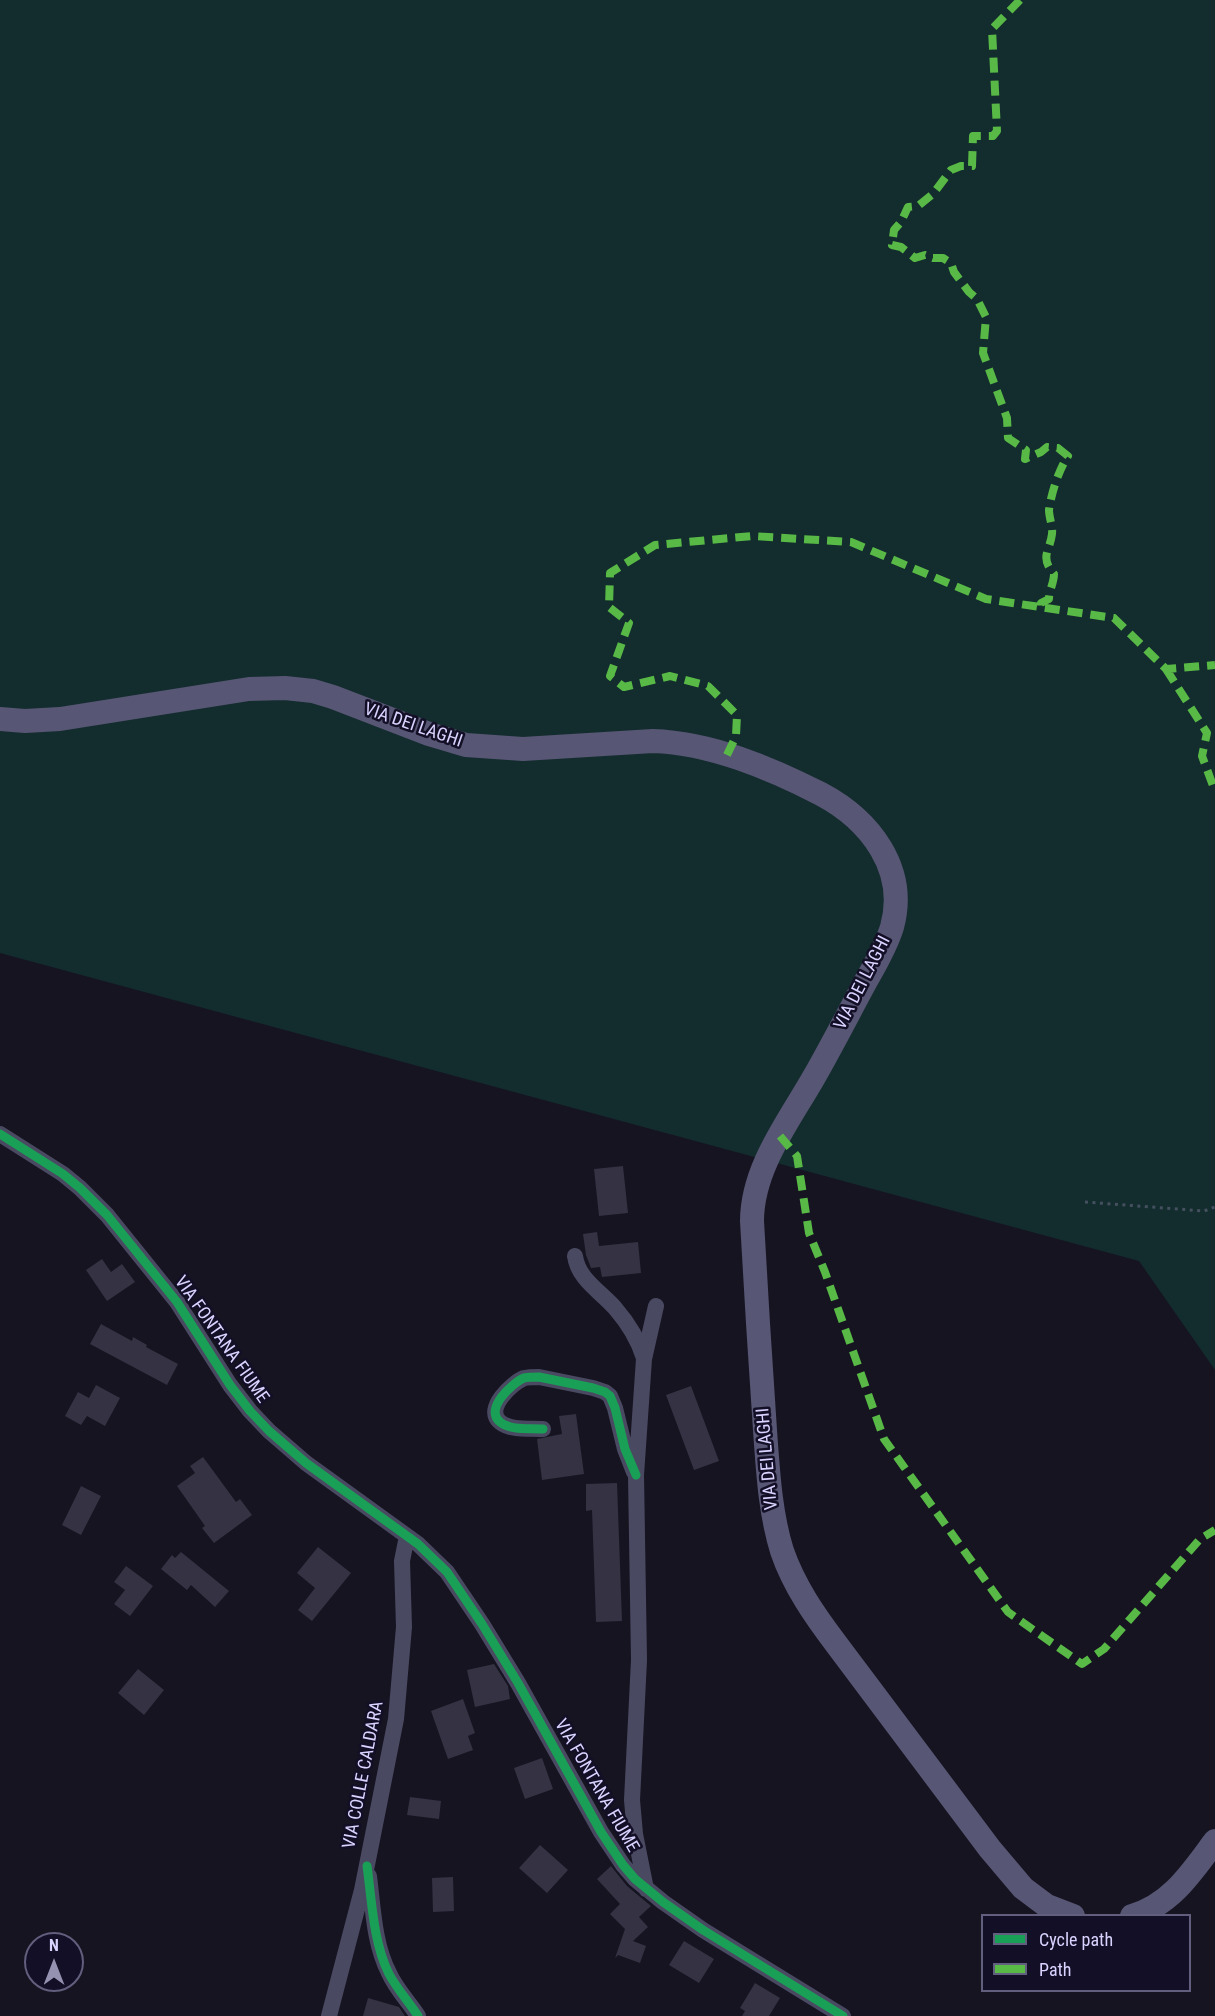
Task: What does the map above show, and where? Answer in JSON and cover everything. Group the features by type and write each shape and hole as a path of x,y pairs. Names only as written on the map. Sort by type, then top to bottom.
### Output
{"main road":[{"name":"VIA DEI LAGHI","path":"0,719 25,721 60,719 249,689 301,689 333,697 429,734 466,745 523,749 653,741 698,746 749,763 815,792 845,809 872,834 886,856 895,886 896,902 890,933 765,1164 753,1199 752,1221 761,1375 774,1516 783,1552 796,1582 818,1619 990,1849 1023,1888 1047,1906 1068,1914"},
{"path":"1137,1914 1157,1905 1175,1891 1195,1870 1215,1841"}],"street":[{"name":"VIA FONTANA FIUME","path":"0,1134 63,1174 107,1215 182,1309 230,1385 269,1431 315,1469 403,1533 434,1559 459,1589 523,1691 601,1832 623,1865 646,1889 703,1930 843,2016"},
{"path":"575,1256 580,1272 635,1336 644,1359"},
{"path":"646,1889 635,1834 632,1800 640,1652 636,1475 644,1359 656,1306"},
{"path":"543,1429 508,1426 496,1418 498,1403 510,1388 520,1381 529,1377 539,1377 604,1392 613,1402 621,1438 636,1475"},
{"name":"VIA COLLE CALDARA","path":"328,2016 367,1866 386,1773 399,1691 404,1628 403,1533"},
{"path":"367,1866 377,1936 385,1965 396,1986 418,2016"}],"path":[{"path":"1085,1202 1204,1211 1215,1208"}],"green space":[{"path":"0,0 1215,0 1215,1370 1139,1261 0,953"}],"building":[{"path":"623,1166 628,1213 599,1216 594,1169"},
{"path":"597,1232 599,1246 638,1242 641,1273 602,1277 600,1267 591,1268 586,1255 583,1234"},
{"path":"102,1259 111,1272 122,1264 135,1282 107,1301 86,1270"},
{"path":"101,1324 132,1341 133,1337 147,1345 146,1347 178,1364 167,1385 90,1344"},
{"path":"96,1385 120,1398 105,1426 87,1416 81,1425 65,1416 78,1392 89,1398"},
{"path":"691,1386 719,1461 694,1470 666,1395"},
{"path":"576,1414 584,1474 542,1480 537,1439 562,1434 559,1416"},
{"path":"203,1457 236,1502 240,1499 252,1515 214,1543 202,1528 205,1526 177,1486 195,1473 190,1466"},
{"path":"617,1483 622,1621 596,1622 592,1510 586,1511 586,1484"},
{"path":"81,1486 101,1496 81,1535 62,1525"},
{"path":"318,1547 351,1573 312,1621 298,1610 315,1588 297,1573"},
{"path":"181,1552 229,1591 215,1607 191,1585 187,1590 161,1569 172,1555 175,1558"},
{"path":"126,1566 153,1586 130,1616 114,1604 125,1590 114,1582"},
{"path":"494,1664 508,1686 510,1699 475,1707 467,1670"},
{"path":"138,1669 164,1690 144,1715 118,1693"},
{"path":"463,1699 475,1733 468,1736 473,1750 448,1759 431,1711"},
{"path":"542,1758 553,1789 525,1799 514,1768"},
{"path":"410,1797 441,1801 439,1819 407,1815"},
{"path":"540,1845 568,1870 547,1893 519,1868"},
{"path":"611,1866 627,1886 651,1906 639,1917 648,1927 633,1941 646,1946 640,1963 618,1955 615,1958 625,1929 610,1914 620,1904 597,1879"},
{"path":"453,1877 454,1911 433,1912 432,1878"},
{"path":"684,1941 714,1959 699,1983 669,1965"},
{"path":"755,1983 780,1998 769,2016 742,2016 745,2011 740,2008"},
{"path":"368,1998 399,2007 405,2016 363,2016"}],"marked path":[{"path":"1020,0 992,29 997,131 993,136 973,136 972,166 961,166 951,170 933,194 918,206 908,207 901,222 894,230 892,245 901,247 915,258 925,255 943,258 951,263 954,272 977,299 986,317 983,353 1007,418 1008,438 1026,450 1025,459 1047,447 1058,448 1068,456 1050,504 1052,534 1046,558 1054,577 1049,599 1041,603 1041,607"},
{"path":"727,755 736,736 737,715 708,686 670,676 624,687 610,676 629,623 609,607 610,573 655,545 752,536 851,542 986,599 1114,618 1166,669 1215,665"},
{"path":"1166,669 1207,733 1202,756 1215,791"},
{"path":"780,1136 797,1156 809,1233 884,1439 1008,1612 1082,1664 1104,1649 1200,1539 1215,1530"}],"cycle path":[{"path":"0,1134 63,1174 107,1215 177,1302 230,1385 269,1431 306,1463 418,1544 447,1572 518,1683 601,1832 635,1879 703,1930 843,2016"},
{"path":"543,1429 510,1427 504,1425 496,1417 495,1410 502,1397 524,1378 539,1377 605,1392 610,1396 615,1408 625,1449 636,1475"},
{"path":"367,1866 374,1921 384,1962 392,1980 418,2016"}]}
